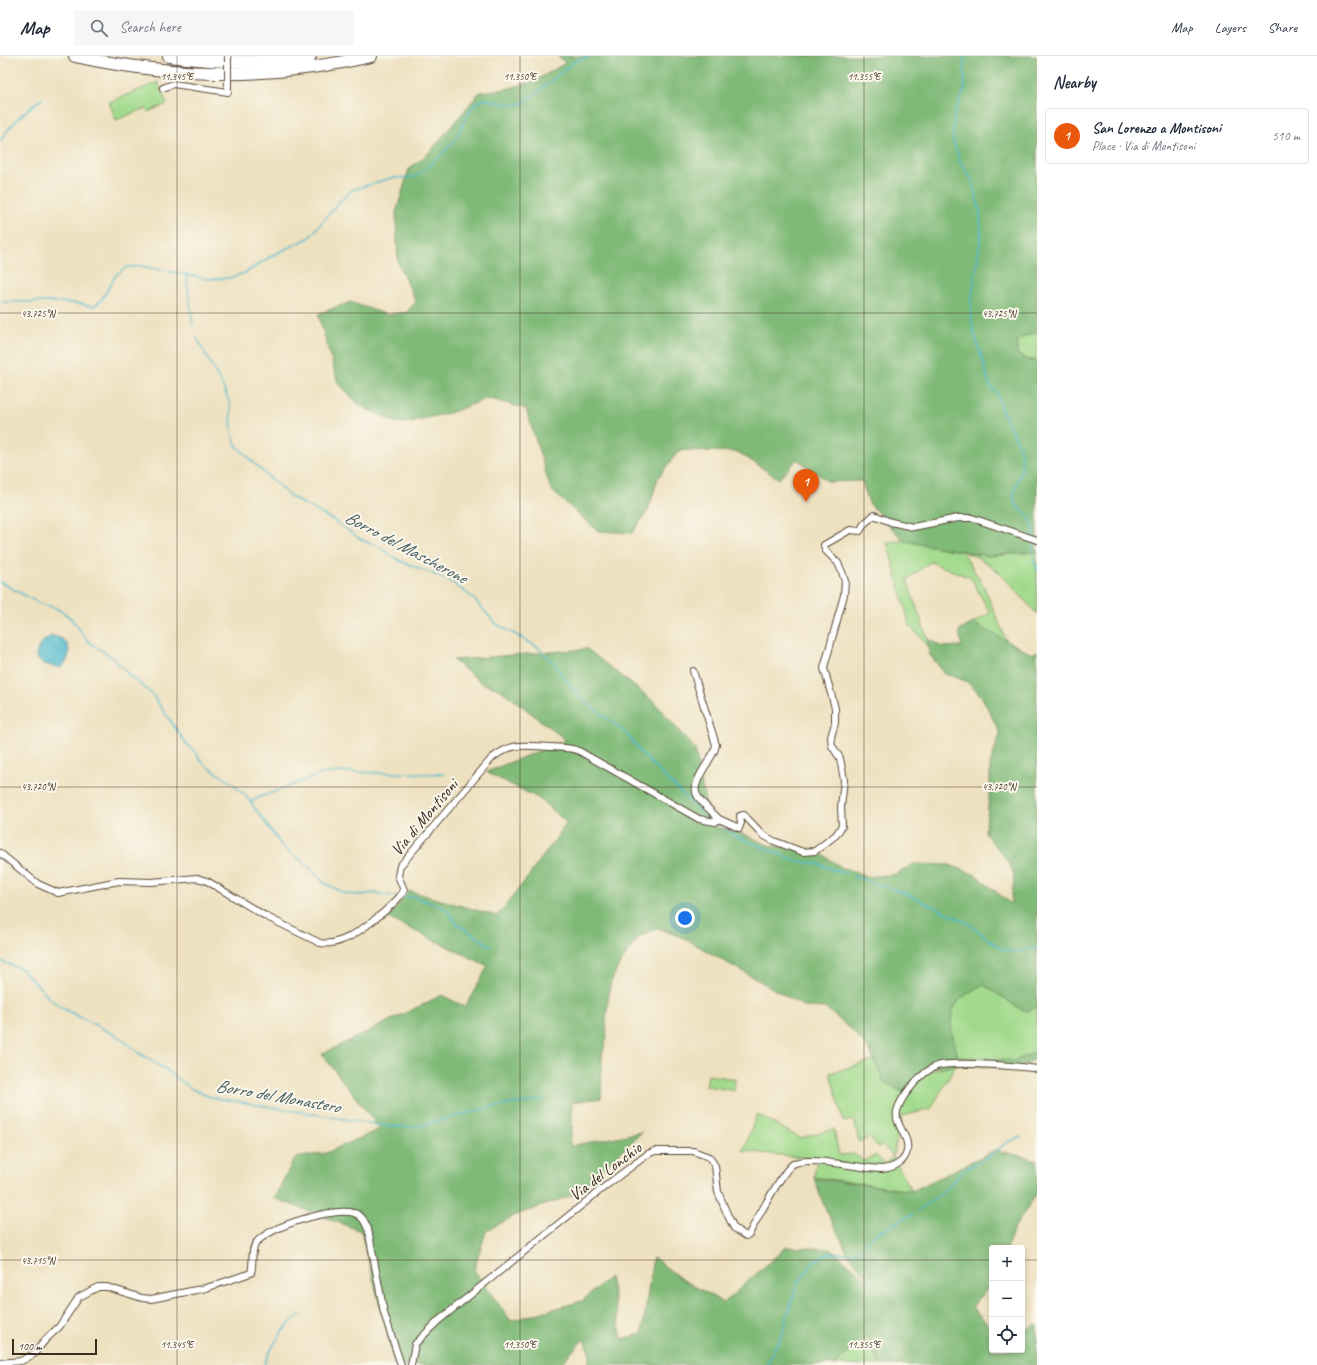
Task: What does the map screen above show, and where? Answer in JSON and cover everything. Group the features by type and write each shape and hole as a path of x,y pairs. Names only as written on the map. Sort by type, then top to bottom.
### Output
{"highway":[{"path":"75,56 118,64 202,73 264,74 307,69 372,56"},
{"path":"169,56 218,60 264,60 310,56"}],"street":[{"path":"163,88 173,84 228,92 228,56"},
{"name":"Via di Montisoni","path":"693,671 716,745 697,779 695,789 698,799 719,819 739,828 741,823 740,816 744,815 763,835 774,841 803,852 815,851 833,838 842,826 841,807 844,780 840,758 832,746 831,737 835,722 835,708 824,668 844,595 845,581 838,563 824,548 826,543 850,530 860,531 864,524 874,515 891,522 913,527 958,518 972,518 1037,540"},
{"name":"Via di Montisoni","path":"0,853 38,884 58,892 119,881 151,882 197,878 207,881 267,917 320,944 326,944 348,937 396,901 404,890 398,876 400,866 492,758 508,748 523,745 570,747 579,750 699,819 716,822 719,819"},
{"name":"Via del Lonchio","path":"411,1365 416,1344 438,1321 648,1154 655,1151 684,1151 699,1152 709,1157 715,1166 718,1192 728,1216 734,1228 746,1236 749,1234 784,1172 793,1164 806,1161 882,1169 893,1167 901,1162 907,1152 907,1143 897,1121 898,1109 906,1094 923,1074 932,1068 939,1065 958,1064 1037,1069"},
{"path":"0,1364 21,1361 34,1354 46,1339 59,1327 79,1297 98,1287 108,1287 142,1298 151,1299 214,1285 251,1273 254,1247 266,1235 313,1216 355,1213 362,1217 368,1229 384,1313 400,1365"}],"green space":[{"path":"558,56 1037,56 1037,332 1018,339 1017,354 1028,360 1037,360 1037,552 988,556 904,541 869,503 862,481 829,482 797,459 779,479 738,452 679,450 658,478 648,511 632,533 598,531 551,490 526,409 488,398 453,412 400,424 360,406 338,383 318,314 350,302 388,315 407,312 416,302 398,263 396,213 409,169 428,154 480,92 506,89 535,81 565,63"},
{"path":"158,82 167,104 148,112 146,108 116,120 109,102"},
{"path":"1037,332 1037,360 1028,360 1017,354 1018,339"},
{"path":"904,541 962,551 984,587 1007,642 973,623 990,613 971,578 930,562 907,580 931,649 910,626 887,542"},
{"path":"964,552 988,556 1037,552 1037,614 999,572 977,557"},
{"path":"973,623 1032,654 1037,651 1037,1007 1025,1012 984,985 967,994 956,1004 952,1018 952,1033 958,1057 1015,1061 1037,1051 1037,1058 1019,1069 956,1065 932,1068 906,1094 884,1082 870,1051 852,1030 825,1008 805,1007 684,938 658,928 639,937 620,963 610,984 606,1022 607,1037 602,1055 601,1098 572,1102 572,1129 570,1146 642,1132 576,1194 516,1215 486,1231 474,1270 511,1321 582,1301 610,1277 622,1339 642,1334 653,1257 680,1278 724,1303 786,1247 831,1249 871,1283 848,1253 824,1206 814,1178 912,1191 995,1150 1037,1160 1037,1193 1013,1230 1008,1245 989,1245 989,1287 972,1307 989,1326 989,1353 1025,1353 1025,1330 1037,1324 1037,1365 880,1365 867,1336 834,1365 588,1365 590,1355 584,1339 559,1365 395,1365 361,1231 274,1198 295,1158 326,1153 380,1129 322,1054 442,995 465,1007 488,966 388,918 409,891 497,916 528,877 567,823 540,799 486,772 566,740 501,690 482,683 453,660 587,649 653,701 695,749 710,826 741,833 770,846 817,851 841,867 869,877 897,874 914,864 950,865 976,875 1011,904 1014,881 1013,872 1007,860 985,833 990,790 990,765 1000,733 982,697 966,681 945,674 929,654 928,639 942,647 962,646 959,631"},
{"path":"984,985 1025,1012 1037,1007 1037,1051 1015,1061 958,1057 951,1026 953,1011 956,1004 964,996"},
{"path":"874,1060 884,1082 956,1065 931,1109 902,1116 893,1157 883,1145 878,1147 870,1137 859,1142 854,1120 844,1122 830,1073"},
{"path":"708,1075 735,1079 734,1091 706,1086"},
{"path":"757,1114 800,1138 834,1129 839,1155 854,1154 864,1161 876,1155 884,1164 893,1157 912,1191 814,1177 817,1159 743,1151"},
{"path":"867,1336 880,1365 834,1365"}],"water":[{"path":"51,636 63,639 68,648 68,658 61,668 43,664 36,658 37,650 40,645"}],"waterway":[{"path":"0,302 58,302 95,306 102,299 116,275 127,267 141,266 209,279 229,278 245,273 273,255 309,238 340,201 352,190 391,178 415,177 452,144 474,104 485,99 512,105 524,103 574,62 589,56"},
{"path":"964,56 965,88 954,115 953,140 960,162 972,180 980,211 981,235 971,302 972,325 990,386 998,395 1001,409 1015,436 1020,450 1022,467 1015,489 1014,498 1018,507 1029,517 1032,522 1033,537"},
{"path":"0,141 19,118 42,99"},
{"name":"Borro del Mascherone","path":"186,274 193,325"},
{"name":"Borro del Mascherone","path":"197,338 230,403 232,432 236,445 259,468 291,497 333,520 362,540 379,547 398,560 450,581 472,597 495,623 539,648 556,666 577,695 627,734 641,753 698,810 710,818"},
{"path":"1033,541 1033,556 1037,570"},
{"path":"0,582 39,603 56,608 70,617 89,642 113,658 131,677 151,693 188,746 195,752 205,765 232,783 247,797 282,846 303,861 323,882 346,894 361,895 376,893 396,897"},
{"path":"251,802 260,797 322,774 342,772 444,774"},
{"name":"Borro del Mascherone","path":"718,824 735,836 797,861 818,864 846,874"},
{"name":"Borro del Mascherone","path":"853,876 909,895 968,923 1001,949 1013,952 1037,948"},
{"path":"402,897 413,897 438,905 447,910 457,924 491,946"},
{"name":"Borro del Monastero","path":"0,961 22,969 51,1000 64,1009 119,1037 139,1053 168,1071 192,1089 210,1097 386,1126 416,1127 490,1107 544,1100"},
{"path":"918,1211 943,1192 964,1170 993,1154 1007,1142 1021,1137"},
{"path":"767,1365 781,1338 797,1284 814,1261 829,1253 851,1253 859,1249 876,1233 913,1214"},
{"path":"264,1365 283,1330 301,1314"}],"place":[{"name":"San Lorenzo a Montisoni","path":"806,502"}]}
